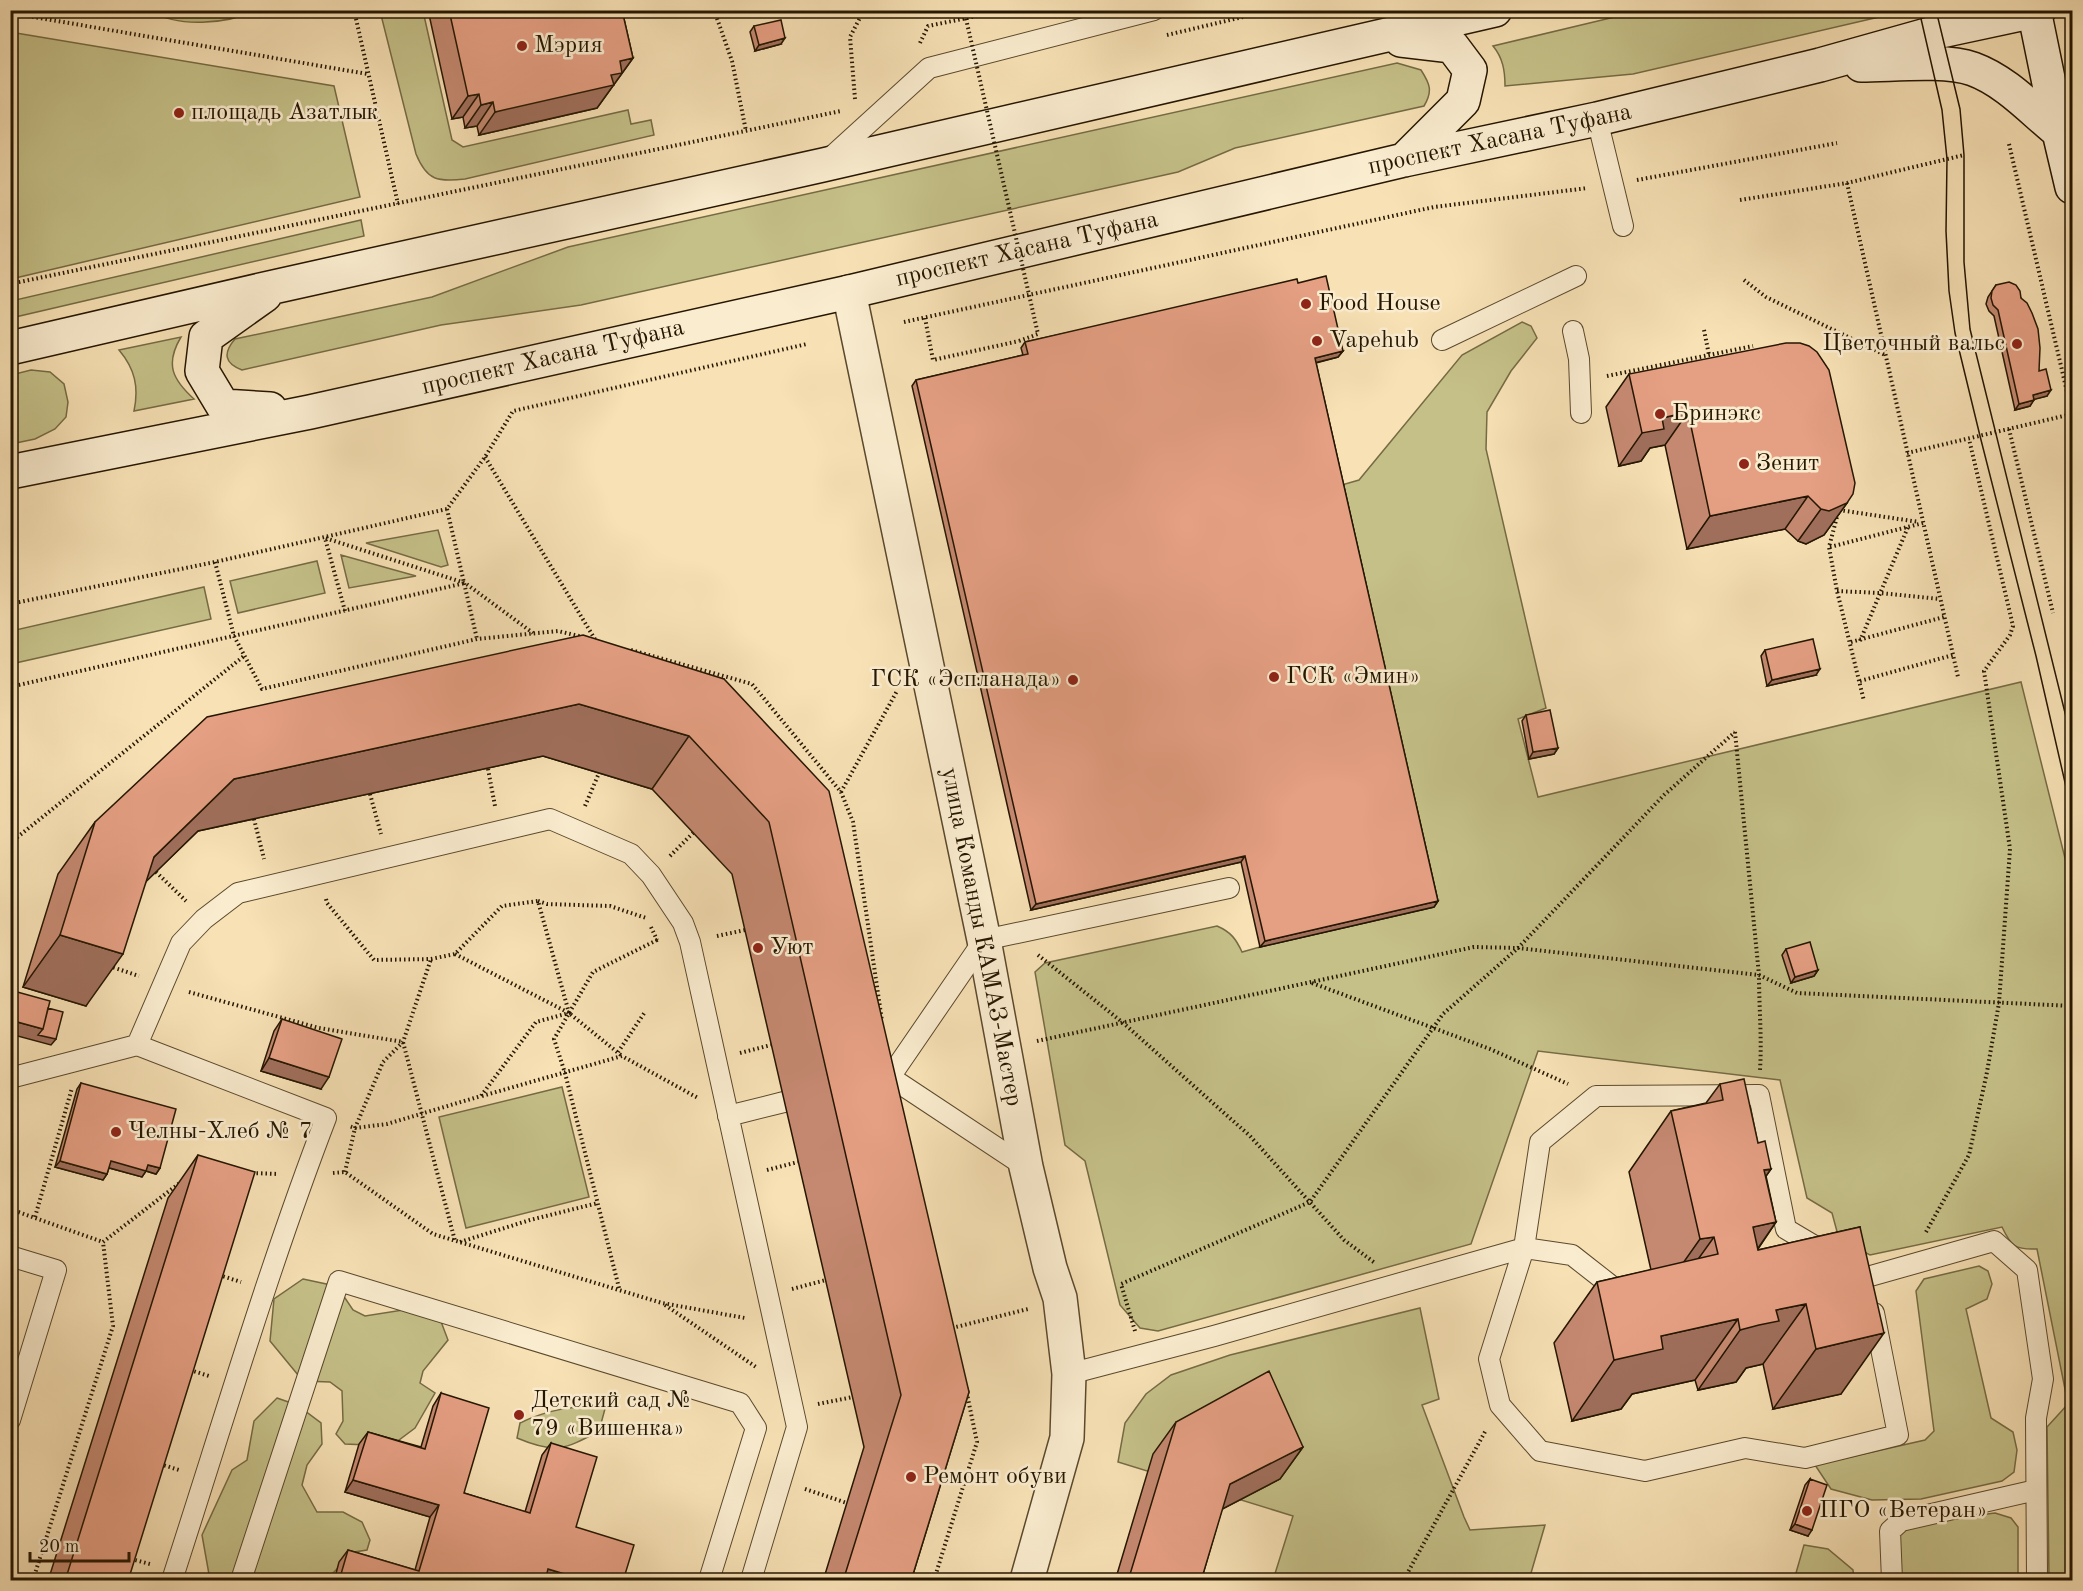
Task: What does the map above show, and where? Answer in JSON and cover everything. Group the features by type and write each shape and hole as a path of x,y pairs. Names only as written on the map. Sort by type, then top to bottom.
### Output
{"main road":[{"path":"10,348 823,165 1495,10"},
{"path":"2036,11 2059,132 2073,187"},
{"name":"проспект Хасана Туфана","path":"10,472 310,412 849,292 1404,160 1598,119 1820,65 1941,31 2036,11"},
{"path":"1378,37 1452,46 1470,69 1463,101 1404,160"},
{"path":"1820,65 1931,64 1972,69 2010,91 2059,132"},
{"path":"278,286 206,337 201,371 223,406 310,412"},
{"name":"улица Команды КАМАЗ-Мастер","path":"849,292 923,645 998,937 1004,1048 1026,1167 1060,1298 1069,1374 1067,1438 1027,1581"}],"lane":[{"path":"823,165 929,68 1154,10"},
{"path":"1598,119 1623,226"},
{"path":"1442,340 1576,276"},
{"path":"1573,331 1579,359 1581,413"},
{"path":"137,1045 182,943 204,919 238,893 550,819 631,854 651,875 685,929 797,1427 751,1581"},
{"path":"849,1087 890,1077 998,937 1229,888"},
{"path":"10,1078 137,1045 326,1118 304,1174 172,1581"},
{"path":"890,1077 1026,1167"},
{"path":"1867,1277 1898,1435 1805,1458 1745,1448 1645,1471 1540,1451 1500,1405 1489,1359 1524,1248 1540,1142 1596,1096 1759,1095 1786,1229 1867,1277 1994,1241 2027,1270 2043,1379 2036,1418 2037,1581"},
{"path":"728,1116 784,1102"},
{"path":"1069,1374 1524,1248 1572,1256 1610,1284"},
{"path":"10,1256 56,1270 10,1420"},
{"path":"241,1581 339,1281 740,1402 756,1428 709,1581"},
{"path":"1892,1581 1890,1531 1900,1521 2036,1490"}],"path":[{"path":"354,10 398,204"},
{"path":"688,12 696,10"},
{"path":"714,10 732,61 746,130"},
{"path":"856,108 850,37 864,10"},
{"path":"925,318 933,360 1019,341 1038,334 964,10"},
{"path":"1157,38 1272,10"},
{"path":"10,14 368,74"},
{"path":"973,81 985,78"},
{"path":"10,284 893,100"},
{"path":"904,322 1434,207 1612,185 1837,143"},
{"path":"1907,453 2073,414 2009,144"},
{"path":"1740,200 1846,183 1964,155"},
{"path":"1846,183 1958,677"},
{"path":"1744,280 1766,297 1885,355"},
{"path":"1704,330 1709,355"},
{"path":"10,604 325,538 447,509 485,457 513,411 807,344"},
{"path":"1580,382 1753,346"},
{"path":"2009,429 2053,613"},
{"path":"1902,1267 1930,1226 1969,1155 1999,1003 2010,849 1984,671 2010,635 2013,626 1969,439"},
{"path":"485,457 596,641"},
{"path":"1837,500 1839,510 1829,547 1864,701"},
{"path":"447,509 477,639"},
{"path":"1839,510 1923,523"},
{"path":"1829,547 1923,523"},
{"path":"1860,641 1908,527"},
{"path":"325,538 465,583 533,633"},
{"path":"325,538 345,610"},
{"path":"10,687 465,583"},
{"path":"1838,591 1880,592 1940,599"},
{"path":"1851,642 1944,617"},
{"path":"841,792 923,645"},
{"path":"1860,681 1953,655"},
{"path":"10,843 244,656"},
{"path":"1142,1355 1121,1284 1310,1202 1443,1014 1518,948 1664,795 1735,732 1759,975 1762,1034 1759,1095"},
{"path":"488,769 500,831"},
{"path":"576,829 599,773"},
{"path":"370,794 387,857"},
{"path":"254,819 270,885"},
{"path":"651,875 693,833"},
{"path":"156,872 204,919"},
{"path":"320,874 327,903 374,960 431,959 455,954 502,906 538,901 610,906 645,918 657,940"},
{"path":"538,901 568,1013"},
{"path":"619,1288 565,1073 554,1039 592,972 685,929"},
{"path":"998,937 1122,1023 1250,1137 1344,1240 1404,1283"},
{"path":"1004,1048 1474,947 1518,948 1759,975 1797,993 2073,1006"},
{"path":"455,954 568,1013 622,1056 728,1116"},
{"path":"345,1172 355,1128 383,1062 403,1042 431,959"},
{"path":"100,963 162,984 319,1028 403,1042"},
{"path":"1310,982 1490,1049 1596,1096"},
{"path":"618,1052 645,1012"},
{"path":"481,1096 536,1022 568,1013"},
{"path":"403,1042 457,1241"},
{"path":"326,1118 355,1128 387,1124 622,1056"},
{"path":"35,1217 80,1060"},
{"path":"250,1173 345,1172 433,1234 619,1288 662,1303 774,1323"},
{"path":"103,1242 186,1178"},
{"path":"457,1241 598,1203"},
{"path":"10,1209 103,1242"},
{"path":"33,1581 113,1326 103,1242"},
{"path":"217,1275 266,1290"},
{"path":"768,1296 826,1280"},
{"path":"662,1303 789,1389"},
{"path":"952,1328 1038,1307"},
{"path":"793,1409 853,1397"},
{"path":"1407,1581 1408,1572 1500,1405"},
{"path":"781,1482 847,1503"}],"shaded area":[{"path":"152,11 254,11 230,19 188,22 175,20"},
{"path":"380,11 423,11 452,140 463,147 628,110 631,124 651,120 654,135 465,179 434,178 424,170 416,154"},
{"path":"1640,11 1905,11 1633,74 1505,86 1503,65 1493,46"},
{"name":"площадь Азатлык","path":"10,32 334,86 360,197 11,279"},
{"path":"1397,63 1421,70 1427,79 1429,96 1424,106 1235,148 1178,172 581,305 441,325 242,370 232,364 227,357 228,349 235,339 432,297 568,247"},
{"path":"361,220 364,236 11,318 11,301"},
{"path":"1522,322 1531,326 1537,338 1511,371 1487,412 1486,449 1546,708 1518,719 1538,797 2021,682 2072,886 2072,1580 2049,1580 2047,1427 2068,1404 2037,1249 2015,1246 2008,1239 2002,1227 1870,1255 1839,1239 1832,1213 1807,1198 1780,1080 1538,1051 1471,1244 1158,1331 1140,1328 1120,1305 1085,1161 1065,1145 1035,972 1045,963 1217,926 1232,936 1242,952 1260,947 1338,486 1359,480 1462,355"},
{"path":"181,337 173,355 173,371 180,385 194,399 134,411 136,386 129,364 119,350"},
{"path":"31,370 50,372 64,384 68,402 66,417 55,429 35,439 11,444 11,375"},
{"path":"438,530 448,565 441,567 366,543"},
{"path":"341,555 416,576 349,588"},
{"path":"317,561 325,593 238,613 230,581"},
{"path":"204,587 211,619 11,664 11,631"},
{"path":"562,1087 589,1197 466,1228 439,1117"},
{"path":"1979,1266 1988,1271 1992,1284 1987,1299 1966,1309 1991,1418 2013,1432 2017,1450 2014,1472 2002,1481 1921,1499 1872,1500 1831,1489 1815,1465 1925,1440 1934,1431 1916,1291 1924,1279"},
{"path":"303,1279 331,1285 345,1298 353,1310 365,1316 422,1307 440,1319 448,1340 423,1371 420,1383 435,1393 415,1428 391,1446 345,1444 336,1434 343,1421 342,1391 330,1382 303,1381 270,1341 274,1299"},
{"path":"1420,1308 1439,1399 1422,1405 1464,1517 1470,1530 1545,1525 1529,1580 1273,1580 1293,1516 1118,1462 1125,1423 1146,1394 1171,1375 1230,1355"},
{"path":"277,1398 297,1405 321,1423 322,1444 307,1465 302,1485 317,1512 343,1512 362,1522 370,1540 367,1550 354,1552 326,1580 210,1580 202,1535 232,1470 247,1460 254,1421"},
{"path":"606,1405 599,1431 568,1446 550,1448 517,1438 520,1423 530,1418 562,1409"},
{"path":"1995,1513 2011,1518 2018,1527 2018,1580 1898,1580 1898,1535 1916,1523"},
{"path":"1804,1545 1828,1549 1853,1570 1854,1580 1794,1580"}],"building":[{"name":"Мэрия","path":"449,10 622,10 633,58 620,61 622,73 611,75 614,85 495,112 493,102 481,105 479,94 468,96"},
{"path":"781,20 785,38 759,45 754,26"},
{"name":"ГСК «Эмин»","path":"1326,276 1343,351 1315,358 1438,901 1265,941 1245,856 1036,904 916,380 1028,354 1025,342 1297,279 1298,283"},
{"name":"Цветочный вальс","path":"2009,282 2016,285 2021,298 2027,303 2032,313 2038,329 2039,371 2046,369 2051,390 2033,395 2034,400 2019,404 1998,310 1991,298 1996,285"},
{"name":"Зенит","path":"1786,343 1800,343 1809,346 1817,352 1829,370 1855,483 1853,494 1847,503 1829,511 1821,509 1808,496 1710,516 1688,412 1662,418 1664,429 1642,433 1629,374"},
{"path":"583,635 724,679 829,791 969,1392 911,1581 843,1581 901,1395 769,822 689,736 579,704 234,779 154,857 123,954 60,935 95,822 207,717"},
{"path":"1813,639 1820,669 1772,680 1765,650"},
{"path":"1550,710 1558,748 1533,752 1526,715"},
{"path":"1810,942 1818,970 1795,977 1786,949"},
{"path":"10,990 50,1001 43,1029 10,1020"},
{"path":"48,1008 63,1012 56,1039 38,1035 43,1029"},
{"path":"282,1019 342,1039 329,1077 269,1058"},
{"path":"1744,1079 1758,1143 1765,1141 1771,1169 1764,1170 1776,1222 1753,1227 1758,1250 1860,1227 1884,1333 1816,1349 1806,1304 1776,1310 1779,1321 1740,1330 1738,1319 1661,1336 1663,1349 1614,1360 1597,1282 1718,1254 1714,1237 1700,1239 1671,1111 1723,1100 1720,1084"},
{"name":"Челны-Хлеб № 7","path":"81,1083 176,1109 160,1168 148,1165 146,1171 111,1161 107,1174 60,1161"},
{"path":"198,1155 255,1172 128,1581 65,1581"},
{"path":"1269,1371 1303,1447 1230,1484 1201,1581 1128,1581 1176,1422"},
{"path":"441,1393 489,1408 464,1493 530,1513 551,1443 597,1457 576,1527 634,1545 623,1581 588,1581 548,1569 545,1581 339,1581 348,1550 419,1571 439,1505 353,1480 368,1432 425,1449"},
{"name":"ПГО «Ветеран»","path":"1810,1479 1827,1485 1812,1530 1795,1524"}],"tram line":[{"path":"1919,10 1942,110 1947,159 1946,231 1949,291 1955,333 2036,656 2072,813"},
{"path":"1936,10 1960,109 1964,155 1964,262 1970,329 2072,741"}],"place":[{"name":"Мэрия","path":"522,46"},
{"name":"площадь Азатлык","path":"179,113"},
{"name":"Food House","path":"1306,304"},
{"name":"Vapehub","path":"1317,341"},
{"name":"Цветочный вальс","path":"2017,344"},
{"name":"Бринэкс","path":"1660,414"},
{"name":"Зенит","path":"1744,464"},
{"name":"ГСК «Эмин»","path":"1274,677"},
{"name":"ГСК «Эспланада»","path":"1073,680"},
{"name":"Уют","path":"758,948"},
{"name":"Челны-Хлеб № 7","path":"116,1132"},
{"name":"Детский сад № 79 «Вишенка»","path":"519,1415"},
{"name":"Ремонт обуви","path":"911,1477"},
{"name":"ПГО «Ветеран»","path":"1807,1511"}]}
